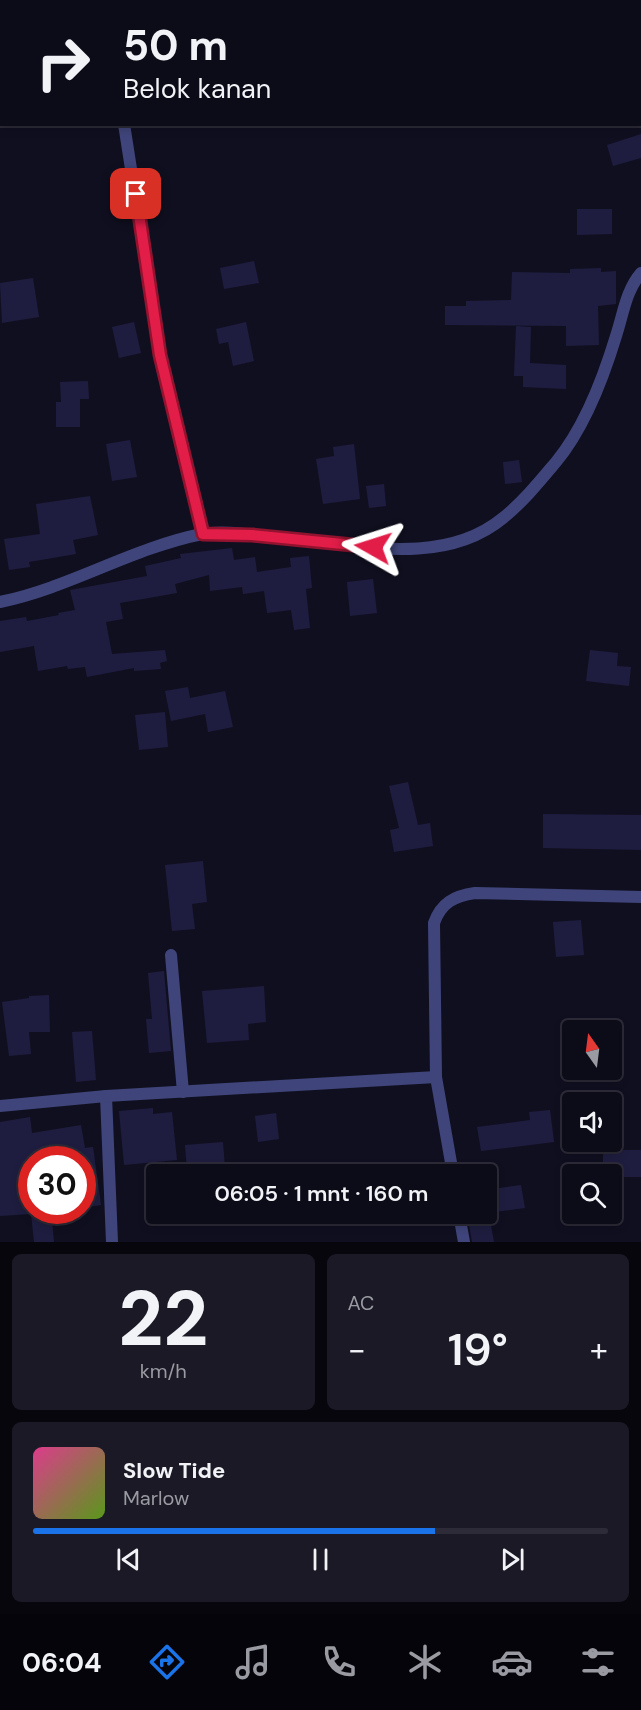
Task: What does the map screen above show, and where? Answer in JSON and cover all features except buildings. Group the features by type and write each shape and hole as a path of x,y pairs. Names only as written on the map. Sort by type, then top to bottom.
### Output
{"street":[{"path":"124,126 141,217 160,355 203,534"},
{"path":"0,603 128,557 203,534 279,537 395,549 432,548 473,536 502,519 558,460 588,411 626,301 641,273"},
{"path":"451,1164 436,1077 434,923 439,910 459,895 475,893 641,897"},
{"path":"171,955 183,1092"},
{"path":"0,1106 106,1096 436,1077"},
{"path":"106,1096 112,1242"},
{"path":"461,1224 464,1242"}],"route":[{"path":"136,194 160,355 203,534 252,535 373,547"}]}
